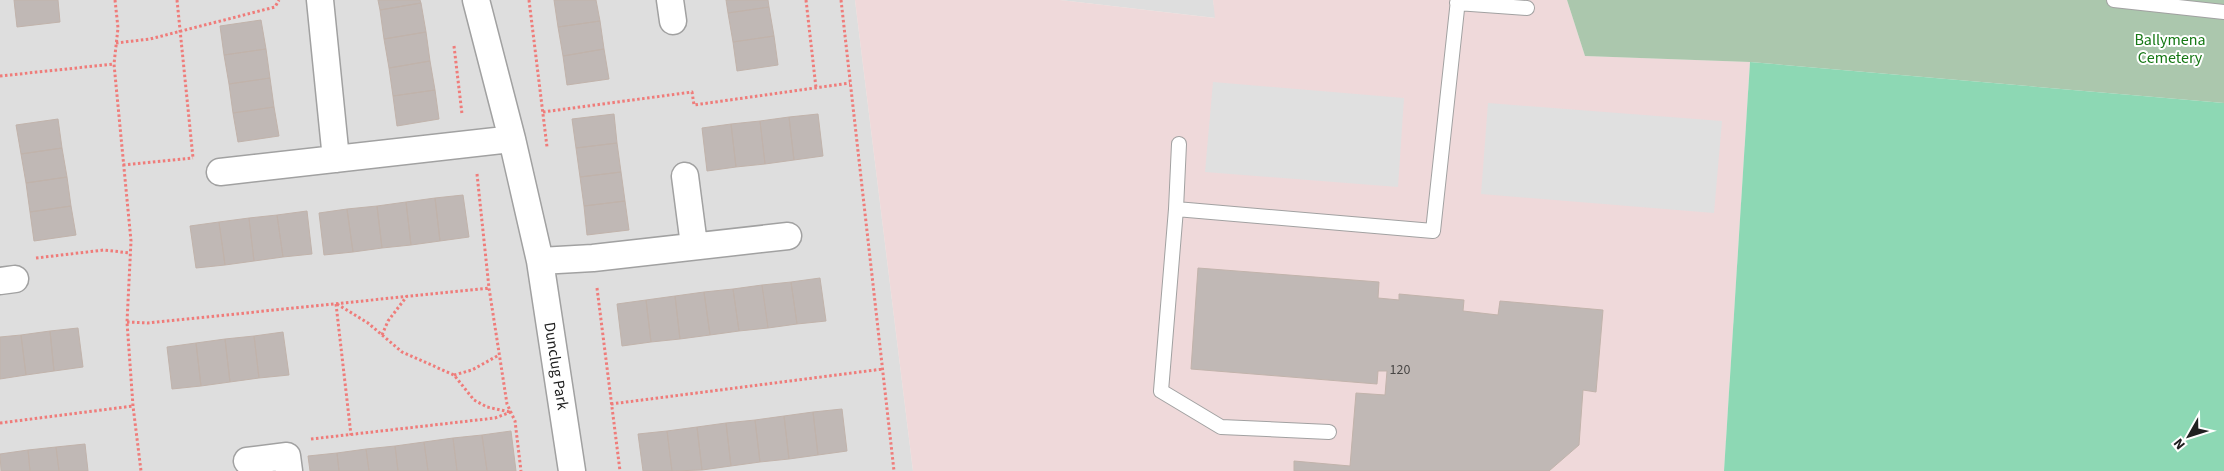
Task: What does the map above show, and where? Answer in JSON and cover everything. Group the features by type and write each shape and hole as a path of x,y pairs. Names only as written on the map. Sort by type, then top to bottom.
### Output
{"street":[{"path":"320,0 336,159"},
{"name":"Dunclug Park","path":"476,0 512,139 540,261 572,471"},
{"path":"220,172 512,139"},
{"path":"686,176 694,245"},
{"path":"540,261 594,258 694,245 788,236"},
{"path":"247,461 288,464"}],"lane":[{"path":"2114,0 2224,12"},
{"path":"1176,209 1433,231 1458,1 1527,8"},
{"path":"1179,144 1176,209 1161,391 1221,427 1329,432"}],"path":[{"path":"115,0 118,28 114,64 130,253 127,322 133,406 142,471"},
{"path":"178,0 193,158"},
{"path":"116,43 150,39 275,7 279,0"},
{"path":"530,0 548,151"},
{"path":"806,0 816,88"},
{"path":"842,0 894,471"},
{"path":"454,39 499,354 507,404 515,421 521,471"},
{"path":"0,76 114,64"},
{"path":"543,112 692,92 694,104 850,83"},
{"path":"123,165 193,158 220,172"},
{"path":"7,280 33,258 104,250 130,253"},
{"path":"594,258 620,471"},
{"path":"127,322 148,323 489,288"},
{"path":"382,335 388,321 407,296"},
{"path":"336,303 368,323 402,352 454,375 474,400 487,406 511,412"},
{"path":"336,303 351,435"},
{"path":"454,375 472,370 499,354"},
{"path":"611,404 882,369"},
{"path":"0,423 133,406"},
{"path":"288,464 306,440 495,418 511,412"}],"shaded area":[{"path":"0,0 855,0 913,471 0,471"},
{"path":"855,0 1060,0 1215,18 1213,0 1567,0 1585,56 1750,62 1724,471 913,471"},
{"path":"1060,0 1213,0 1216,18"},
{"path":"1213,82 1404,98 1398,187 1205,172"},
{"path":"1488,103 1722,121 1714,213 1481,194"}],"green space":[{"name":"Ballymena Cemetery","path":"1567,0 2224,0 2224,103 1750,62 1585,56"},
{"path":"1750,62 2224,103 2224,471 1724,471"}],"building":[{"path":"14,0 58,0 60,22 17,27"},
{"path":"378,0 420,0 421,3 380,10"},
{"path":"554,0 596,0 600,21 558,27"},
{"path":"726,0 768,0 769,7 728,13"},
{"path":"421,3 426,32 384,39 380,10"},
{"path":"769,7 774,36 733,42 728,13"},
{"path":"261,20 266,49 224,55 220,26"},
{"path":"600,21 604,49 563,56 558,27"},
{"path":"426,32 430,61 389,68 384,39"},
{"path":"774,36 778,65 737,71 733,42"},
{"path":"266,49 270,78 229,84 224,55"},
{"path":"604,49 609,79 567,85 563,56"},
{"path":"430,61 435,90 393,96 389,68"},
{"path":"270,78 274,107 233,113 229,84"},
{"path":"435,90 439,119 397,126 393,96"},
{"path":"274,107 279,136 238,142 233,113"},
{"path":"614,114 617,143 576,148 572,119"},
{"path":"818,114 823,156 794,160 789,117"},
{"path":"789,117 794,160 765,164 760,121"},
{"path":"58,119 62,148 21,154 16,125"},
{"path":"760,121 765,164 736,167 731,124"},
{"path":"731,124 736,167 707,171 702,128"},
{"path":"617,143 621,172 580,177 576,148"},
{"path":"62,148 67,177 26,183 21,154"},
{"path":"621,172 625,201 584,206 580,177"},
{"path":"67,177 71,206 30,212 26,183"},
{"path":"463,195 469,237 440,241 435,198"},
{"path":"435,198 440,241 411,245 406,202"},
{"path":"625,201 629,230 587,235 584,206"},
{"path":"406,202 411,245 382,248 377,206"},
{"path":"71,206 76,235 34,241 30,212"},
{"path":"377,206 382,248 353,252 347,209"},
{"path":"347,209 353,252 324,255 319,213"},
{"path":"307,211 312,254 283,257 277,215"},
{"path":"277,215 283,257 254,261 249,218"},
{"path":"249,218 254,261 225,265 219,222"},
{"path":"219,222 225,265 196,268 190,226"},
{"path":"1198,268 1379,282 1378,298 1399,300 1399,294 1464,300 1463,311 1498,315 1500,301 1603,310 1596,392 1583,390 1579,445 1549,471 1294,471 1294,461 1350,466 1356,393 1385,395 1387,371 1378,371 1377,384 1191,369"},
{"path":"820,278 826,321 797,324 791,282"},
{"path":"791,282 797,324 768,328 762,285"},
{"path":"762,285 768,328 739,331 733,289"},
{"path":"733,289 739,331 710,335 704,292"},
{"path":"704,292 710,335 680,339 675,296"},
{"path":"675,296 680,339 651,342 646,300"},
{"path":"646,300 651,342 622,346 617,304"},
{"path":"78,328 83,367 54,371 50,331"},
{"path":"50,331 54,371 26,375 21,335"},
{"path":"283,332 289,375 259,378 254,336"},
{"path":"21,335 26,375 0,379 0,337"},
{"path":"254,336 259,378 230,382 225,339"},
{"path":"225,339 230,382 201,386 196,343"},
{"path":"196,343 201,386 172,389 167,347"},
{"path":"842,409 847,451 818,455 813,412"},
{"path":"813,412 818,455 789,459 784,416"},
{"path":"784,416 789,459 760,462 755,420"},
{"path":"755,420 760,462 731,466 726,423"},
{"path":"726,423 731,466 702,470 697,427"},
{"path":"697,427 702,470 672,471 667,431"},
{"path":"511,431 516,471 487,471 482,435"},
{"path":"667,431 672,471 643,471 638,434"},
{"path":"482,435 487,471 457,471 453,438"},
{"path":"453,438 457,471 428,471 424,442"},
{"path":"424,442 428,471 398,471 395,446"},
{"path":"85,444 88,471 59,471 56,447"},
{"path":"395,446 398,471 369,471 366,449"},
{"path":"56,447 59,471 30,471 28,450"},
{"path":"366,449 369,471 339,471 337,453"},
{"path":"28,450 30,471 1,471 0,454"},
{"path":"337,453 339,471 310,471 308,456"}]}
